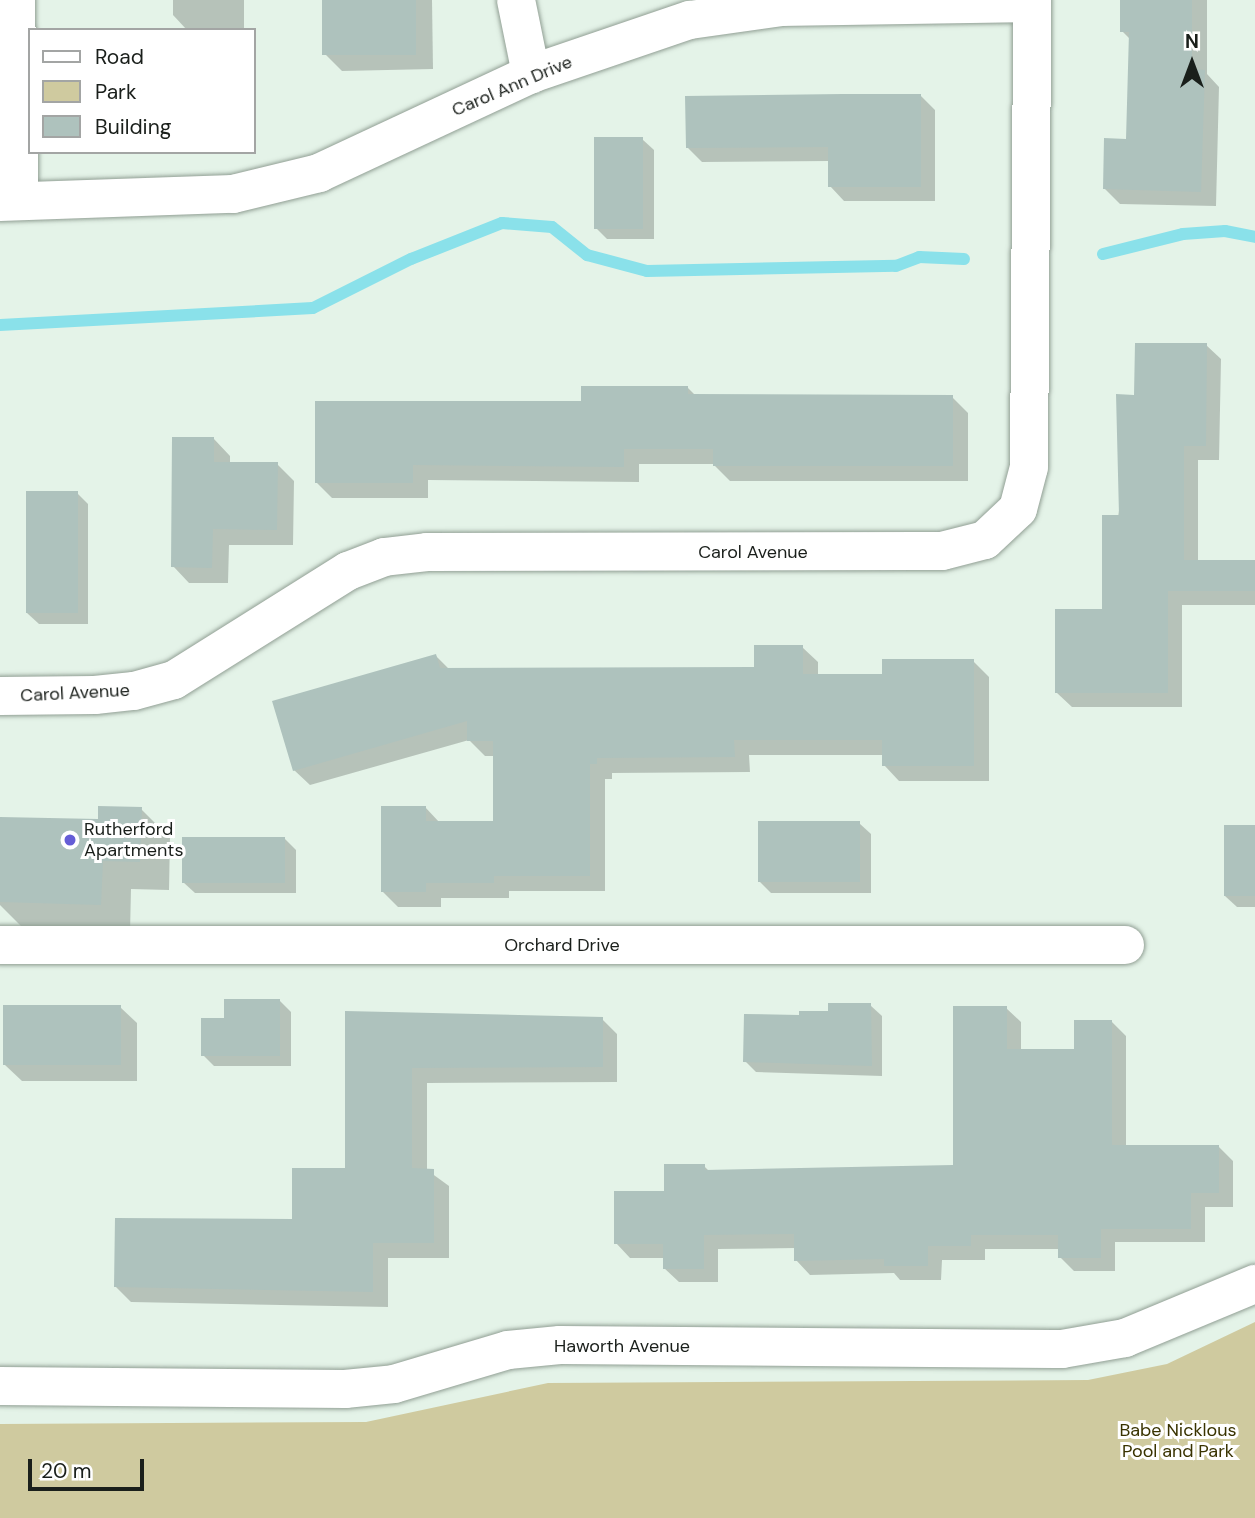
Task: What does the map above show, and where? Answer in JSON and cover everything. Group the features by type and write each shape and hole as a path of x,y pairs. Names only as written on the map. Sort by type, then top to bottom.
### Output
{"street":[{"path":"10,202 16,0"},
{"path":"516,0 531,74"},
{"name":"Carol Ann Drive","path":"10,202 233,194 319,173 531,74 690,20 782,6 1032,1"},
{"name":"Carol Avenue","path":"0,696 108,694 174,680 348,571 384,557 426,552 942,551 985,541 1018,509 1028,467 1032,1"},
{"name":"Orchard Drive","path":"0,946 1125,946"},
{"name":"Haworth Avenue","path":"0,1386 345,1389 394,1384 508,1350 560,1345 1062,1349 1125,1338 1247,1287"}],"green space":[{"name":"Babe Nicklous Pool and Park","path":"1255,1322 1255,1518 0,1518 0,1424 366,1422 548,1383 1088,1380 1167,1364"}],"building":[{"path":"322,0 416,0 416,55 322,55"},
{"path":"1120,0 1192,0 1192,69 1205,70 1201,192 1103,189 1104,138 1126,139 1129,32 1120,32"},
{"path":"921,94 921,187 828,187 828,147 686,148 685,96"},
{"path":"594,137 643,137 643,229 594,229"},
{"path":"1135,343 1207,343 1206,446 1184,446 1184,560 1255,560 1255,591 1168,591 1168,693 1055,693 1055,609 1102,609 1102,515 1119,515 1116,394 1134,395"},
{"path":"581,386 688,386 688,394 953,395 953,466 713,466 713,449 624,449 624,467 413,465 413,483 315,483 315,401 581,401"},
{"path":"172,437 214,437 214,462 278,462 277,530 213,529 212,568 171,567"},
{"path":"26,491 78,491 78,613 26,613"},
{"path":"754,645 803,645 803,674 882,674 882,659 974,659 974,766 882,766 882,740 734,740 735,757 597,758 597,764 590,764 590,876 494,876 494,883 426,883 426,892 381,892 381,806 426,806 426,821 493,821 493,741 467,741 467,721 293,771 272,701 436,654 440,668 754,667"},
{"name":"Rutherford Apartments","path":"98,806 142,807 140,862 103,861 101,905 0,902 0,817 98,819"},
{"path":"758,821 860,821 860,882 758,882"},
{"path":"1224,825 1255,825 1255,896 1224,896"},
{"path":"182,837 285,837 285,883 182,883"},
{"path":"224,999 280,999 280,1056 201,1056 201,1018 224,1018"},
{"path":"828,1003 871,1003 872,1066 743,1062 744,1014 799,1015 799,1011 828,1011"},
{"path":"3,1005 121,1005 121,1065 3,1065"},
{"path":"953,1006 1007,1006 1007,1049 1074,1049 1074,1020 1112,1020 1112,1145 1219,1145 1219,1193 1191,1193 1191,1229 1101,1229 1101,1258 1058,1258 1058,1235 971,1235 971,1246 928,1246 928,1266 884,1266 884,1259 794,1261 794,1234 704,1235 704,1269 663,1269 663,1244 614,1244 614,1191 664,1191 664,1164 705,1164 705,1170 953,1165"},
{"path":"345,1011 603,1017 603,1067 412,1068 412,1168 434,1169 434,1243 373,1243 373,1292 114,1287 115,1218 292,1219 292,1168 345,1168"}],"waterway":[{"path":"0,325 313,308 411,259 502,223 552,227 587,255 647,271 896,266 919,257 964,259"},
{"path":"1103,254 1183,234 1225,231 1255,237"}],"place":[{"name":"Rutherford Apartments","path":"70,840"}]}
